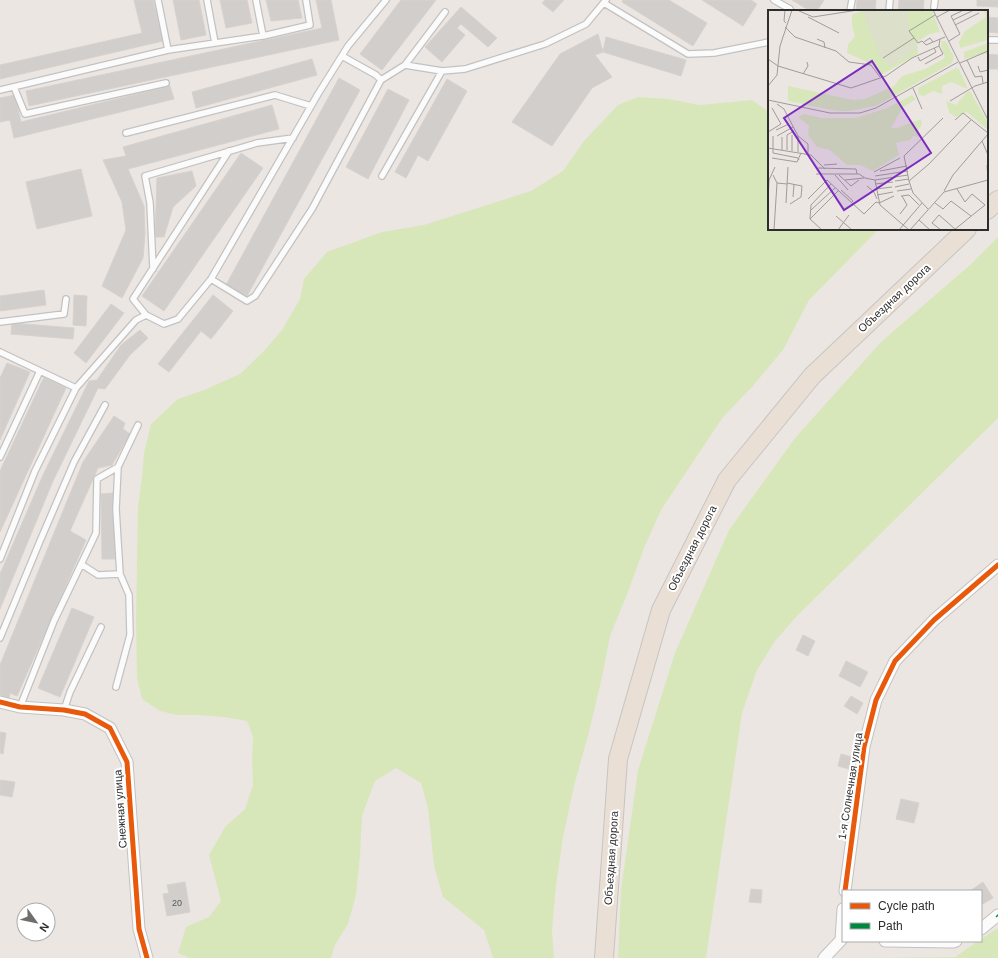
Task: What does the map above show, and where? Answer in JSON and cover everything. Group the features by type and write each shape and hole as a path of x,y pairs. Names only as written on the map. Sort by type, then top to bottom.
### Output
{"main road":[{"path":"988,209 998,200"},
{"name":"Объездная дорога","path":"604,958 618,759 661,610 727,480 812,376 966,230"}],"street":[{"name":"1-я Солнечная улица","path":"845,890 864,747 876,700 895,661 934,620 998,565"},
{"name":"Снежная улица","path":"0,702 20,707 64,710 84,714 110,728 127,762 139,929 147,958"},
{"path":"982,928 998,915"},
{"path":"824,958 842,940"}],"lane":[{"path":"158,0 168,50"},
{"path":"207,0 215,43"},
{"path":"256,0 263,36"},
{"path":"0,90 168,50 263,36 310,25 306,0"},
{"path":"229,151 133,299 146,315 164,324 178,319 210,279 311,106 348,46 386,0"},
{"path":"774,0 790,10"},
{"path":"850,10 852,0"},
{"path":"889,10 890,0"},
{"path":"934,7 935,0"},
{"path":"406,65 442,71 465,69 545,44 586,24 605,1 688,54 714,52 768,42"},
{"path":"210,279 247,301 256,296 312,209 381,80 406,65 445,12"},
{"path":"342,56 376,75 381,80"},
{"path":"382,176 442,71"},
{"path":"14,87 25,114 166,83"},
{"path":"126,133 275,95 311,106"},
{"path":"153,269 150,203 145,176 257,143 293,138"},
{"path":"0,322 64,314 66,299"},
{"path":"0,559 35,471 76,388 136,320 146,315"},
{"path":"0,352 76,388"},
{"path":"0,457 40,371"},
{"path":"0,638 74,462 105,405"},
{"path":"116,687 130,635 129,595 120,574 116,509 118,467 138,425"},
{"path":"20,707 54,621 96,533 97,479 118,467"},
{"path":"81,564 98,575 120,574"},
{"path":"64,710 70,692 101,627"}],"green space":[{"path":"638,97 669,99 700,105 752,100 768,111 768,230 878,230 809,300 783,350 752,387 723,417 661,510 644,548 610,636 589,732 574,786 563,837 556,885 552,931 554,958 493,958 484,930 443,897 434,866 428,808 421,783 396,768 375,781 362,816 356,895 348,924 335,945 331,958 189,958 178,953 186,927 209,917 221,901 209,855 225,827 245,809 253,785 253,737 247,721 224,717 177,715 160,711 142,699 137,678 136,620 138,507 144,453 151,424 178,399 204,390 240,374 263,352 282,330 300,299 304,279 327,252 382,232 424,225 531,191 563,171 584,141 618,105"},
{"path":"998,237 998,418 796,617 775,641 757,670 742,713 706,958 618,958 621,890 638,770 675,653 729,530 795,438 881,342 970,265"},
{"path":"998,928 998,958 861,958 955,957 977,942 982,942 982,938"}],"building":[{"path":"134,0 153,0 163,41 0,79 0,65 142,33"},
{"path":"173,0 199,0 206,35 181,40"},
{"path":"220,0 247,0 252,23 226,28"},
{"path":"266,0 298,0 302,18 271,21"},
{"path":"316,0 331,0 339,40 29,106 26,91 322,28"},
{"path":"401,0 436,0 382,70 360,54"},
{"path":"545,0 564,0 553,12 542,3"},
{"path":"623,0 669,0 707,23 693,46 622,2"},
{"path":"702,0 751,0 757,4 743,26"},
{"path":"792,0 824,0 818,10 808,10"},
{"path":"857,0 876,0 875,10 856,10"},
{"path":"899,0 924,0 923,10 898,10"},
{"path":"977,0 998,0 998,7 977,6"},
{"path":"461,7 497,38 488,47 461,24 457,28 465,35 442,62 425,47"},
{"path":"988,17 998,18 998,33 988,32"},
{"path":"598,34 603,52 595,55 612,77 592,88 552,146 512,122 560,54"},
{"path":"606,37 686,60 681,76 603,52"},
{"path":"988,54 998,55 998,69 988,69"},
{"path":"312,59 317,75 196,108 192,92"},
{"path":"339,78 360,90 247,296 226,285"},
{"path":"447,79 467,91 428,161 418,155 406,178 395,172"},
{"path":"170,86 174,99 14,138 10,120 0,122 0,98 15,95 21,122"},
{"path":"388,89 409,100 368,179 346,167"},
{"path":"272,105 279,129 128,169 144,206 145,234 143,258 122,298 102,286 126,230 122,202 103,160 126,156 123,147"},
{"path":"241,153 263,168 164,311 142,296"},
{"path":"81,169 92,216 37,229 26,182"},
{"path":"192,171 196,186 173,207 164,237 155,237 157,178"},
{"path":"44,290 46,305 0,311 0,296"},
{"path":"74,295 87,296 86,326 73,325"},
{"path":"213,295 233,311 211,339 201,331 169,372 158,364"},
{"path":"111,304 124,313 86,363 74,353"},
{"path":"12,323 74,328 73,339 11,334"},
{"path":"140,330 148,338 130,355 105,389 98,388 53,481 0,609 0,574 43,475 89,381 97,380 121,345"},
{"path":"7,363 30,372 0,440 0,378"},
{"path":"44,377 66,388 0,532 0,471"},
{"path":"114,416 125,423 123,429 130,434 112,465 98,468 70,531 86,540 17,696 10,693 9,699 0,695 0,665 83,462"},
{"path":"113,493 115,559 102,559 101,494"},
{"path":"72,608 94,617 60,697 38,688"},
{"path":"803,635 815,641 808,656 796,650"},
{"path":"846,661 868,672 860,687 839,676"},
{"path":"851,696 863,703 857,714 844,706"},
{"path":"0,732 6,733 3,754 0,753"},
{"path":"841,754 852,757 849,769 838,766"},
{"path":"0,780 15,782 12,797 0,795"},
{"path":"901,799 919,803 914,823 896,819"},
{"path":"185,882 190,912 167,916 163,894 169,893 167,885"},
{"path":"983,882 993,898 982,904 982,890 971,890"},
{"path":"751,889 762,890 761,903 749,902"}],"cycle path":[{"path":"845,890 864,747 876,700 895,661 934,620 998,565"},
{"path":"0,702 20,707 64,710 85,714 110,728 127,762 139,929 147,958"}]}
